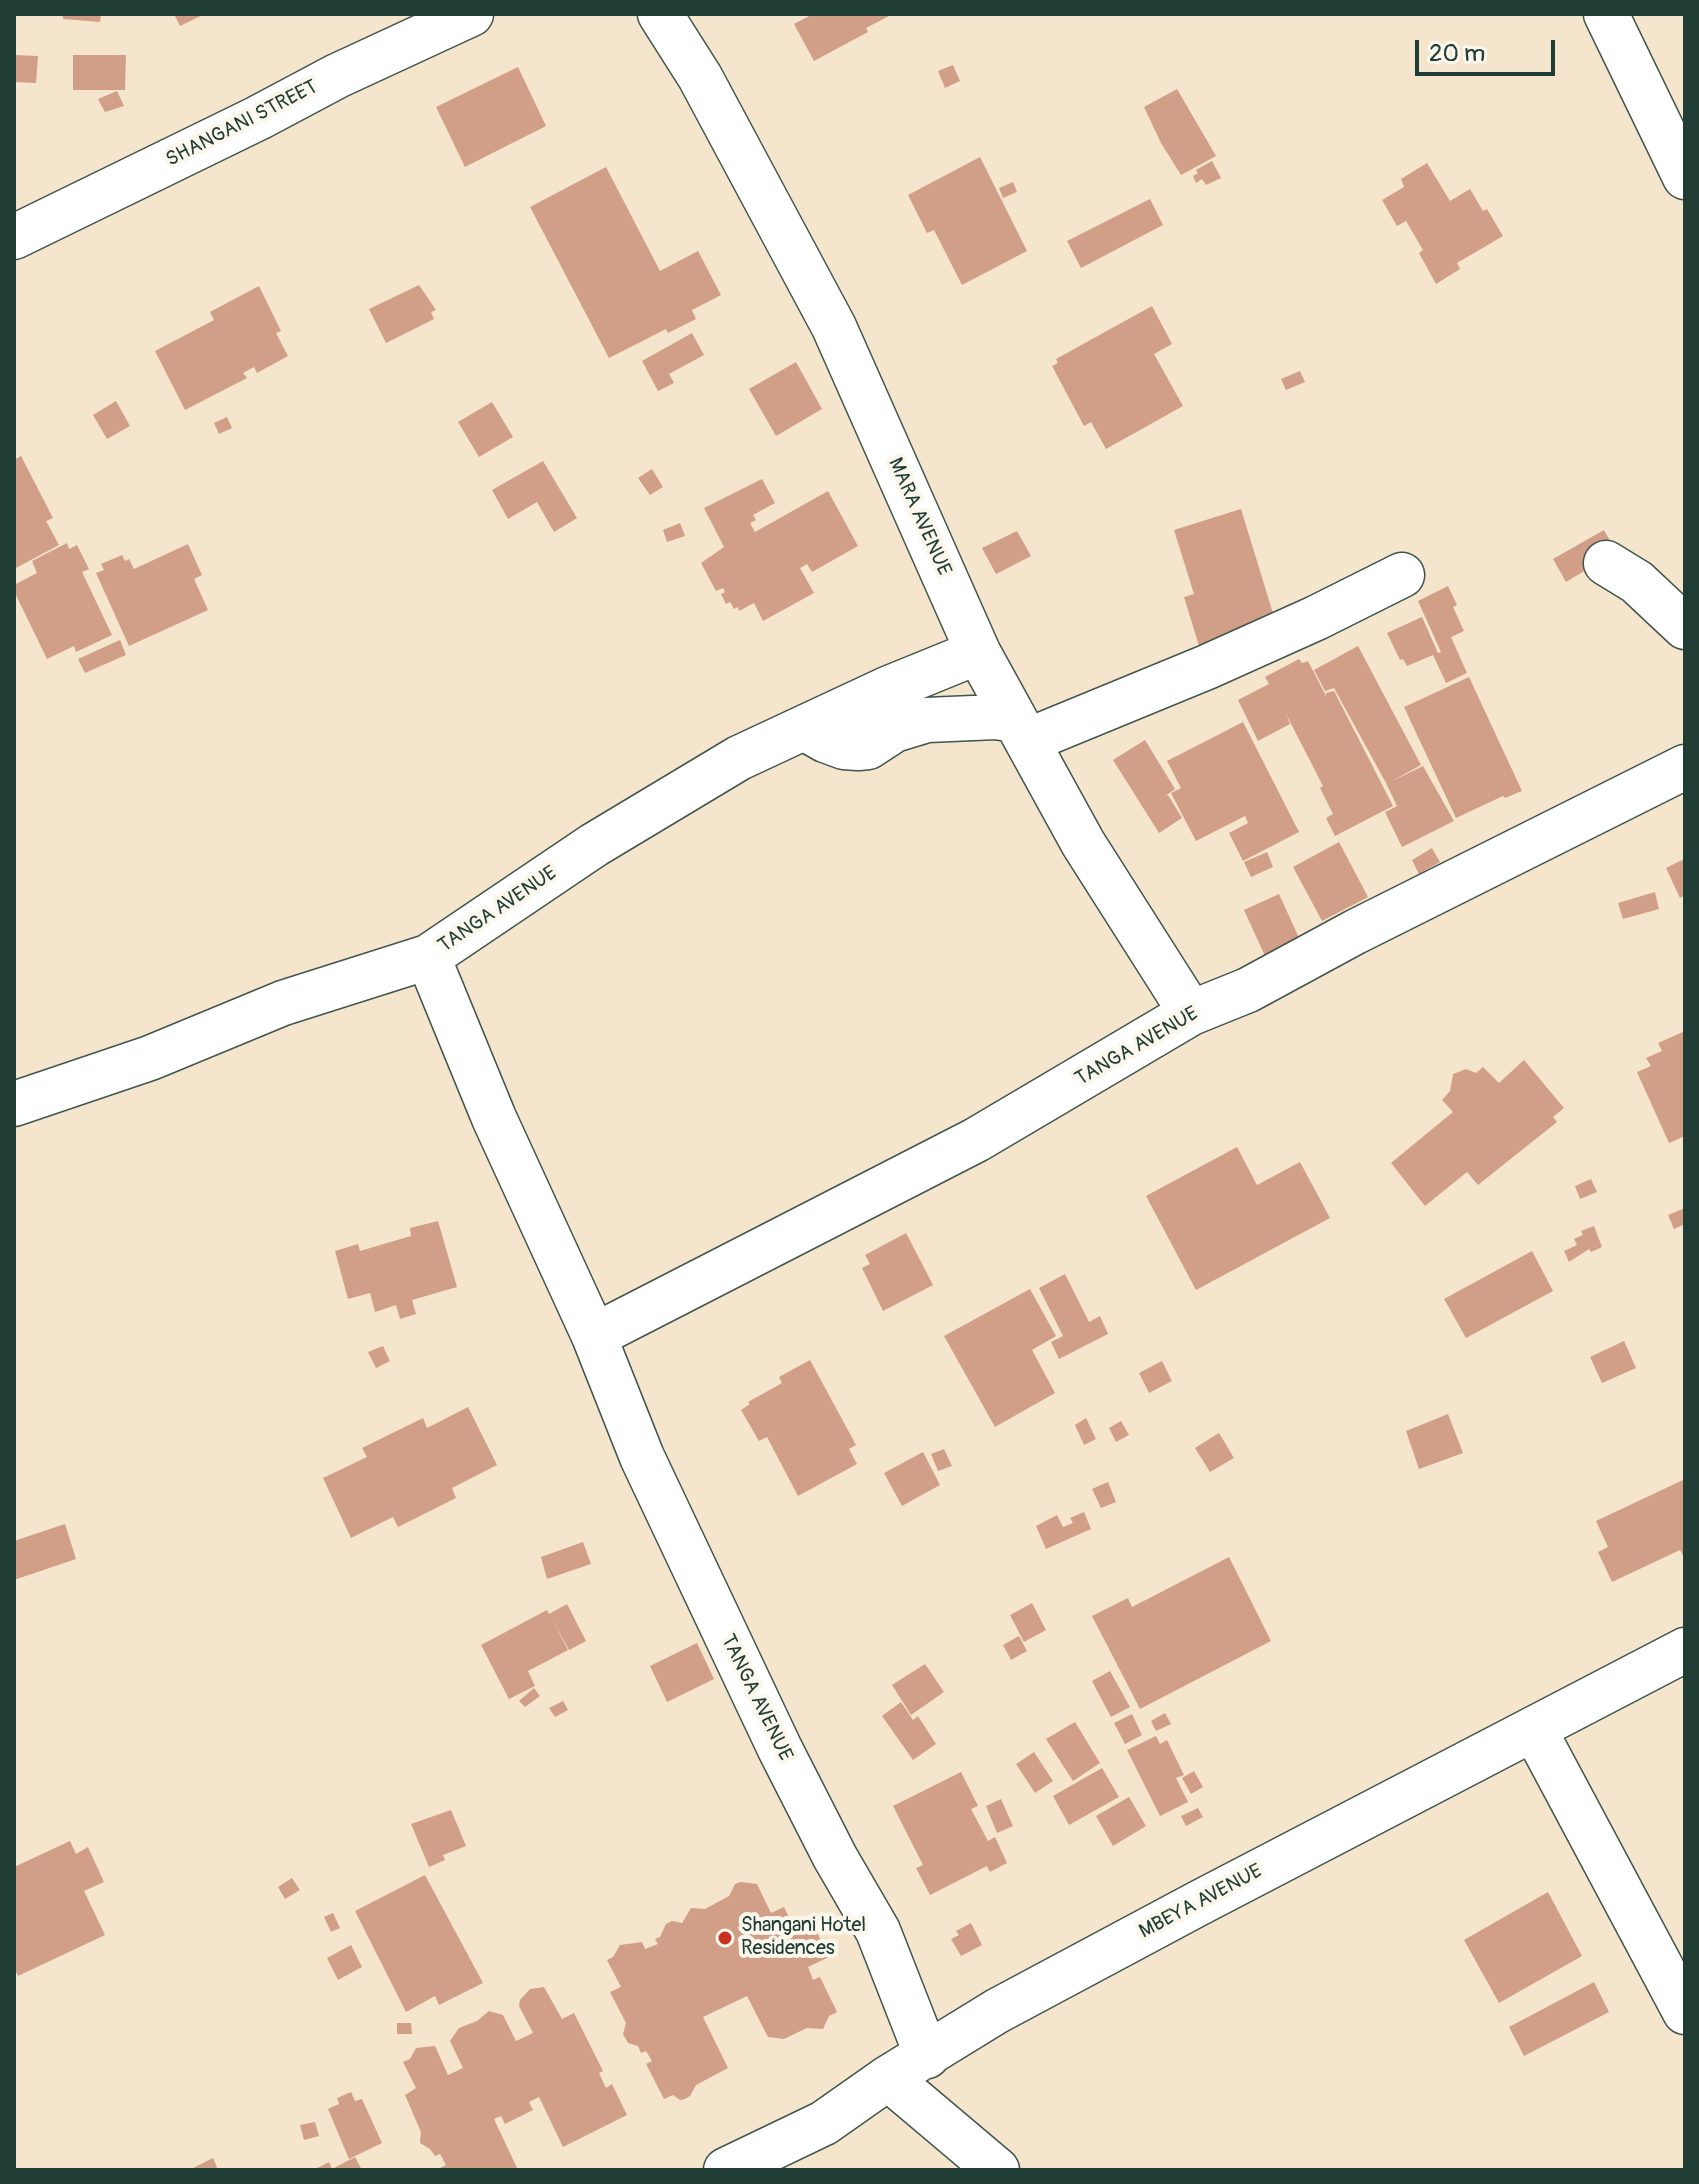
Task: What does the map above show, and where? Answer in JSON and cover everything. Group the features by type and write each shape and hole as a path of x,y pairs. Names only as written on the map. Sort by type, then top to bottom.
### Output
{"street":[{"name":"SHANGANI STREET","path":"14,237 337,76 471,14"},
{"name":"MARA AVENUE","path":"660,14 700,77 834,327 978,652 1083,843 1191,1013"},
{"path":"1606,14 1674,122 1685,177"},
{"path":"1606,563 1637,582 1685,627"},
{"path":"804,728 825,740 858,748 868,747 894,730 927,720 996,717 1021,730 1207,667 1402,575"},
{"name":"TANGA AVENUE","path":"927,2056 878,1931 828,1844 642,1457 594,1336 494,1118 428,957 594,845 739,758 887,689 978,652"},
{"name":"TANGA AVENUE","path":"594,1336 976,1140 1191,1013 1248,990 1355,932 1685,767"},
{"path":"14,1104 162,1054 283,1003 428,957"},
{"name":"MBEYA AVENUE","path":"726,2170 824,2123 888,2078 997,2011 1091,1960 1685,1650"},
{"path":"1534,1729 1685,2012"},
{"path":"888,2078 997,2170"}],"building":[{"path":"63,14 101,14 100,22 63,19"},
{"path":"174,14 205,14 180,26"},
{"path":"813,14 893,14 866,28 868,32 814,61 794,24"},
{"path":"14,55 38,56 36,83 14,82"},
{"path":"73,55 126,55 125,90 73,90"},
{"path":"953,65 960,81 945,88 938,71"},
{"path":"518,67 546,126 465,167 436,107"},
{"path":"1177,89 1216,156 1181,175 1144,107"},
{"path":"117,91 124,106 105,112 98,99"},
{"path":"980,157 1027,251 962,285 934,230 927,233 908,195"},
{"path":"1212,161 1221,178 1206,185 1202,179 1196,183 1193,176 1198,173 1196,170"},
{"path":"1427,163 1450,201 1470,189 1483,211 1487,209 1503,236 1457,263 1460,269 1436,284 1419,253 1423,250 1406,221 1397,226 1382,200 1404,187 1401,179"},
{"path":"606,167 660,271 698,251 721,295 692,310 696,319 668,333 666,329 609,358 530,207"},
{"path":"1013,182 1017,192 1003,198 999,188"},
{"path":"1150,199 1163,225 1081,268 1067,241"},
{"path":"419,285 436,310 431,312 434,319 386,343 369,309"},
{"path":"259,286 281,331 276,333 288,356 257,373 254,367 243,373 247,378 185,410 155,351 214,320 210,312"},
{"path":"1152,306 1172,344 1154,354 1183,406 1106,449 1091,422 1084,426 1052,366 1058,363 1056,359"},
{"path":"692,333 704,355 669,374 674,383 658,391 642,361"},
{"path":"796,362 822,409 776,436 749,389"},
{"path":"1300,371 1305,382 1286,390 1281,379"},
{"path":"116,401 130,426 107,439 93,415"},
{"path":"492,402 513,437 479,457 458,422"},
{"path":"227,417 232,428 219,434 214,423"},
{"path":"21,456 53,518 46,521 59,545 14,569 14,460"},
{"path":"543,461 577,518 554,532 537,502 508,519 492,490"},
{"path":"652,469 663,487 650,495 638,478"},
{"path":"762,479 775,503 753,515 756,520 750,523 755,532 828,491 858,546 812,572 807,564 800,568 814,593 763,621 754,603 739,611 730,602 726,604 721,594 725,592 723,588 716,591 701,563 724,547 704,508"},
{"path":"1241,509 1276,623 1199,646 1184,597 1194,594 1174,530"},
{"path":"680,523 685,536 667,542 663,530"},
{"path":"1604,530 1618,555 1566,582 1553,559"},
{"path":"1017,531 1031,556 996,574 982,548"},
{"path":"67,543 69,549 77,545 89,569 82,572 112,635 76,652 74,646 47,659 14,591 14,585 37,573 32,561"},
{"path":"188,544 202,575 194,579 208,610 129,646 96,573 104,570 101,564 122,555 125,561 129,559 134,569"},
{"path":"1448,586 1464,631 1451,637 1467,673 1446,683 1433,655 1407,666 1403,659 1400,660 1387,633 1422,617 1438,653 1441,652 1418,601"},
{"path":"120,640 126,655 85,673 78,659"},
{"path":"1358,646 1421,765 1390,782 1423,766 1454,821 1402,847 1385,812 1397,806 1386,783 1334,688 1325,691 1314,670"},
{"path":"1299,659 1302,663 1308,661 1326,696 1326,693 1334,691 1393,806 1335,836 1326,818 1333,814 1320,788 1323,786 1286,714 1290,724 1258,741 1238,700 1269,684 1265,677"},
{"path":"1469,677 1522,791 1505,798 1503,796 1456,818 1404,707"},
{"path":"1243,722 1299,832 1243,861 1229,833 1248,823 1245,816 1196,841 1171,793 1181,788 1167,761"},
{"path":"1145,740 1175,789 1164,797 1168,795 1182,818 1159,833 1113,760"},
{"path":"1339,842 1368,897 1322,921 1293,867"},
{"path":"1432,848 1440,862 1419,874 1412,860"},
{"path":"1267,852 1273,867 1251,877 1244,862"},
{"path":"1684,859 1685,895 1680,898 1666,868"},
{"path":"1655,892 1659,909 1623,919 1618,903"},
{"path":"1279,894 1300,940 1265,956 1244,910"},
{"path":"1685,1031 1685,1136 1669,1143 1637,1072 1651,1066 1646,1058 1662,1051 1658,1043"},
{"path":"1524,1060 1564,1108 1553,1117 1557,1122 1478,1185 1467,1172 1425,1206 1391,1163 1453,1112 1442,1100 1450,1091 1453,1074 1466,1069 1476,1073 1483,1067 1499,1083"},
{"path":"1237,1147 1257,1185 1300,1162 1330,1218 1196,1290 1146,1196"},
{"path":"1591,1179 1597,1192 1580,1199 1575,1186"},
{"path":"1685,1208 1685,1224 1674,1229 1668,1215"},
{"path":"438,1221 457,1287 412,1300 416,1314 400,1319 396,1305 375,1312 370,1293 348,1299 335,1251 358,1244 360,1251 411,1236 410,1228"},
{"path":"1594,1226 1602,1247 1591,1252 1589,1249 1569,1262 1564,1251 1577,1245 1574,1239 1583,1235 1581,1231"},
{"path":"906,1233 933,1285 883,1311 862,1268 870,1264 865,1255"},
{"path":"1532,1251 1553,1291 1466,1338 1444,1299"},
{"path":"1065,1274 1089,1322 1100,1316 1108,1334 1059,1359 1051,1342 1063,1336 1039,1288"},
{"path":"1030,1289 1056,1336 1032,1350 1055,1393 995,1427 944,1336"},
{"path":"1624,1341 1636,1368 1602,1383 1590,1357"},
{"path":"383,1346 390,1361 376,1368 368,1352"},
{"path":"810,1360 856,1445 849,1449 857,1464 798,1496 767,1437 759,1441 741,1410 750,1404 748,1402 782,1383 779,1377"},
{"path":"1162,1361 1172,1381 1149,1393 1139,1373"},
{"path":"468,1407 497,1465 452,1488 456,1498 398,1527 393,1517 351,1538 323,1478 367,1457 362,1448 423,1418 427,1428"},
{"path":"1448,1414 1463,1453 1419,1469 1406,1431"},
{"path":"1086,1418 1096,1439 1084,1445 1075,1425"},
{"path":"1121,1421 1129,1435 1116,1442 1109,1428"},
{"path":"1219,1433 1234,1458 1210,1472 1195,1448"},
{"path":"944,1449 952,1466 938,1471 931,1454"},
{"path":"923,1452 940,1485 902,1506 884,1473"},
{"path":"1685,1479 1685,1559 1680,1550 1612,1582 1598,1552 1608,1547 1596,1521"},
{"path":"1108,1482 1116,1502 1101,1508 1092,1489"},
{"path":"1084,1512 1091,1529 1046,1549 1036,1526 1057,1515 1063,1527 1073,1523 1070,1518"},
{"path":"65,1524 76,1559 14,1580 14,1541"},
{"path":"583,1542 591,1564 547,1579 541,1557"},
{"path":"1229,1557 1271,1641 1140,1709 1092,1616 1128,1598 1132,1607"},
{"path":"1032,1603 1046,1630 1024,1642 1010,1615"},
{"path":"567,1604 586,1641 569,1650 552,1619 568,1650 528,1671 535,1686 509,1699 481,1645 547,1610 549,1614"},
{"path":"1019,1636 1027,1651 1011,1660 1003,1645"},
{"path":"697,1643 714,1679 667,1702 650,1666"},
{"path":"925,1664 944,1692 911,1715 892,1685"},
{"path":"1110,1671 1130,1707 1111,1717 1092,1681"},
{"path":"534,1688 540,1696 525,1707 519,1701"},
{"path":"563,1701 568,1710 555,1717 549,1708"},
{"path":"901,1702 913,1720 918,1716 936,1744 913,1760 882,1716"},
{"path":"1165,1713 1171,1724 1156,1731 1151,1721"},
{"path":"1132,1714 1142,1735 1125,1744 1114,1723"},
{"path":"1075,1722 1100,1763 1073,1781 1046,1739"},
{"path":"1156,1736 1160,1744 1167,1740 1184,1775 1176,1778 1188,1802 1160,1816 1127,1750"},
{"path":"1034,1752 1053,1781 1035,1793 1016,1764"},
{"path":"1102,1768 1119,1797 1069,1825 1053,1796"},
{"path":"1194,1771 1203,1787 1191,1794 1182,1778"},
{"path":"961,1772 978,1806 971,1809 988,1841 995,1837 1007,1863 990,1872 987,1866 930,1895 916,1868 923,1865 893,1806"},
{"path":"1129,1797 1146,1826 1113,1846 1096,1816"},
{"path":"1001,1799 1013,1826 997,1833 986,1806"},
{"path":"1198,1808 1203,1817 1186,1826 1181,1816"},
{"path":"451,1810 466,1846 443,1855 445,1860 429,1867 411,1824"},
{"path":"70,1841 76,1854 88,1847 104,1882 84,1891 105,1935 18,1976 14,1968 14,1867"},
{"path":"425,1875 483,1983 439,2005 435,1996 406,2012 355,1911"},
{"path":"292,1878 300,1890 285,1899 278,1887"},
{"path":"735,1884 757,1884 771,1913 784,1907 796,1932 813,1924 829,1957 808,1967 813,1980 820,1977 837,2012 829,2016 823,2029 807,2028 784,2039 768,2037 747,1996 703,2017 728,2068 696,2085 685,2099 680,2100 673,2095 664,2099 646,2064 652,2061 646,2051 641,2053 638,2046 628,2043 623,2034 626,2023 610,1992 621,1987 607,1960 613,1957 620,1945 642,1942 645,1949 658,1944 655,1939 660,1937 666,1924 672,1921 682,1923 691,1908 705,1909 729,1896"},
{"path":"1548,1892 1582,1956 1499,2003 1464,1940"},
{"path":"333,1913 340,1928 331,1932 324,1917"},
{"path":"971,1923 982,1945 961,1956 951,1939 959,1935 956,1931"},
{"path":"351,1945 362,1967 338,1980 327,1958"},
{"path":"1594,1982 1609,2012 1524,2056 1509,2027"},
{"path":"544,1987 562,2019 574,2013 603,2071 599,2073 606,2088 612,2084 627,2115 563,2147 539,2097 529,2102 533,2110 505,2124 501,2116 494,2119 518,2170 436,2170 446,2165 440,2154 435,2156 420,2143 421,2132 405,2095 416,2088 403,2062 410,2059 416,2048 435,2046 448,2075 463,2068 450,2041 459,2028 477,2021 489,2011 503,2015 516,2041 533,2033 519,2006 520,2000 530,1989"},
{"path":"397,2023 411,2023 412,2034 397,2034"},
{"path":"351,2092 355,2101 362,2099 382,2143 349,2159 328,2109 339,2104 337,2098"},
{"path":"315,2122 319,2136 304,2140 300,2125"},
{"path":"355,2157 362,2170 313,2170 329,2162 332,2169"},
{"path":"213,2158 218,2170 189,2170"}],"place":[{"name":"Shangani Hotel Residences","path":"725,1938"}]}
